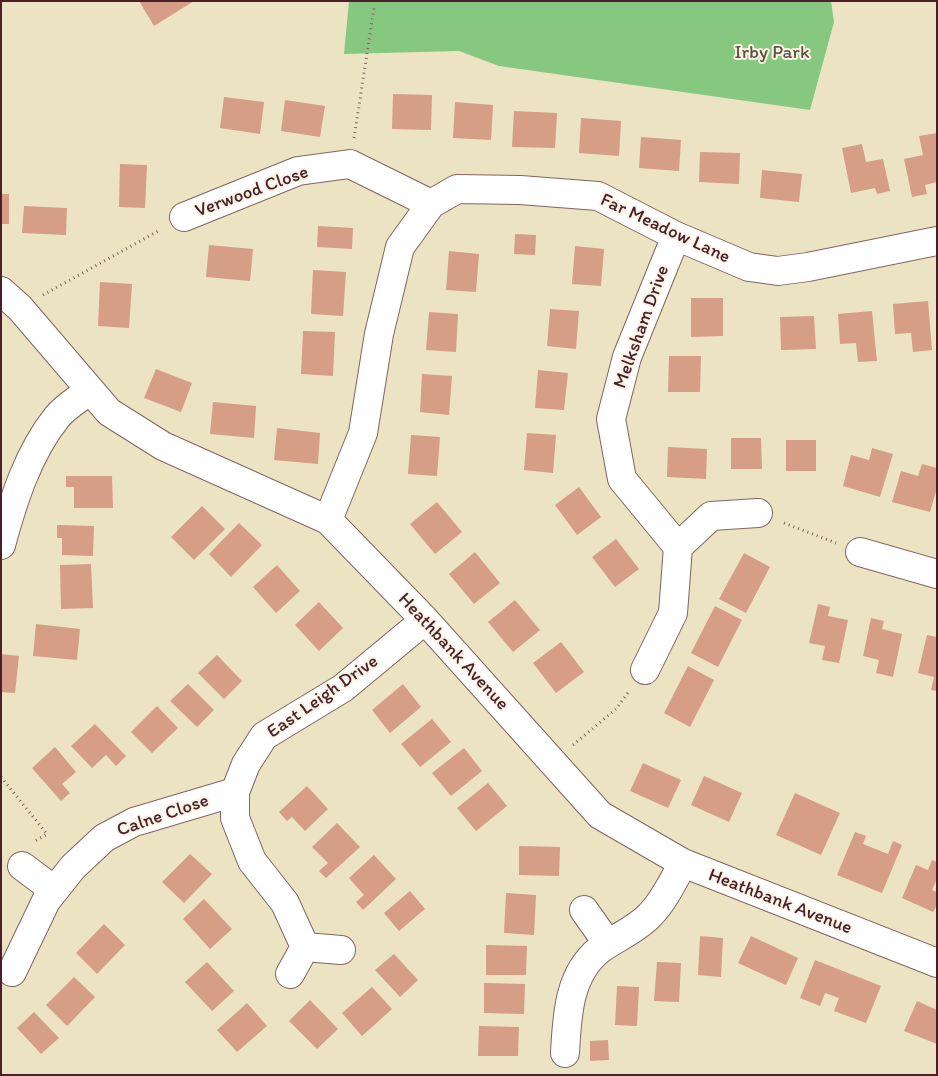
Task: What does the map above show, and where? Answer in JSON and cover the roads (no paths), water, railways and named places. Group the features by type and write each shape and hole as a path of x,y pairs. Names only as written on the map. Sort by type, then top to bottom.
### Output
{"street":[{"name":"Verwood Close","path":"184,217 298,171 350,164 431,204"},
{"name":"Far Meadow Lane","path":"328,520 363,433 379,334 400,247 431,204 457,189 520,190 598,196 676,236 749,267 778,271 808,267 937,240"},
{"name":"Melksham Drive","path":"676,236 627,357 611,419 622,479 678,547"},
{"name":"Heathbank Avenue","path":"11,300 109,412 163,446 328,520 425,620 600,815 683,863 937,963"},
{"path":"1,545 10,513 31,458 58,416 90,390"},
{"path":"645,670 673,613 678,547 711,516 758,513"},
{"path":"860,552 937,574"},
{"name":"East Leigh Drive","path":"305,947 285,903 252,860 235,818 235,792 246,764 264,736 343,688 425,620"},
{"name":"Calne Close","path":"12,972 33,926 54,890 73,867 104,838 134,822 235,792"},
{"path":"564,1053 571,995 581,973 597,952 650,916 683,863"},
{"path":"22,866 54,890"},
{"path":"584,910 608,944"},
{"path":"290,974 305,947 341,950"}],"park label":[{"name":"Irby Park","path":"772,53"}]}
